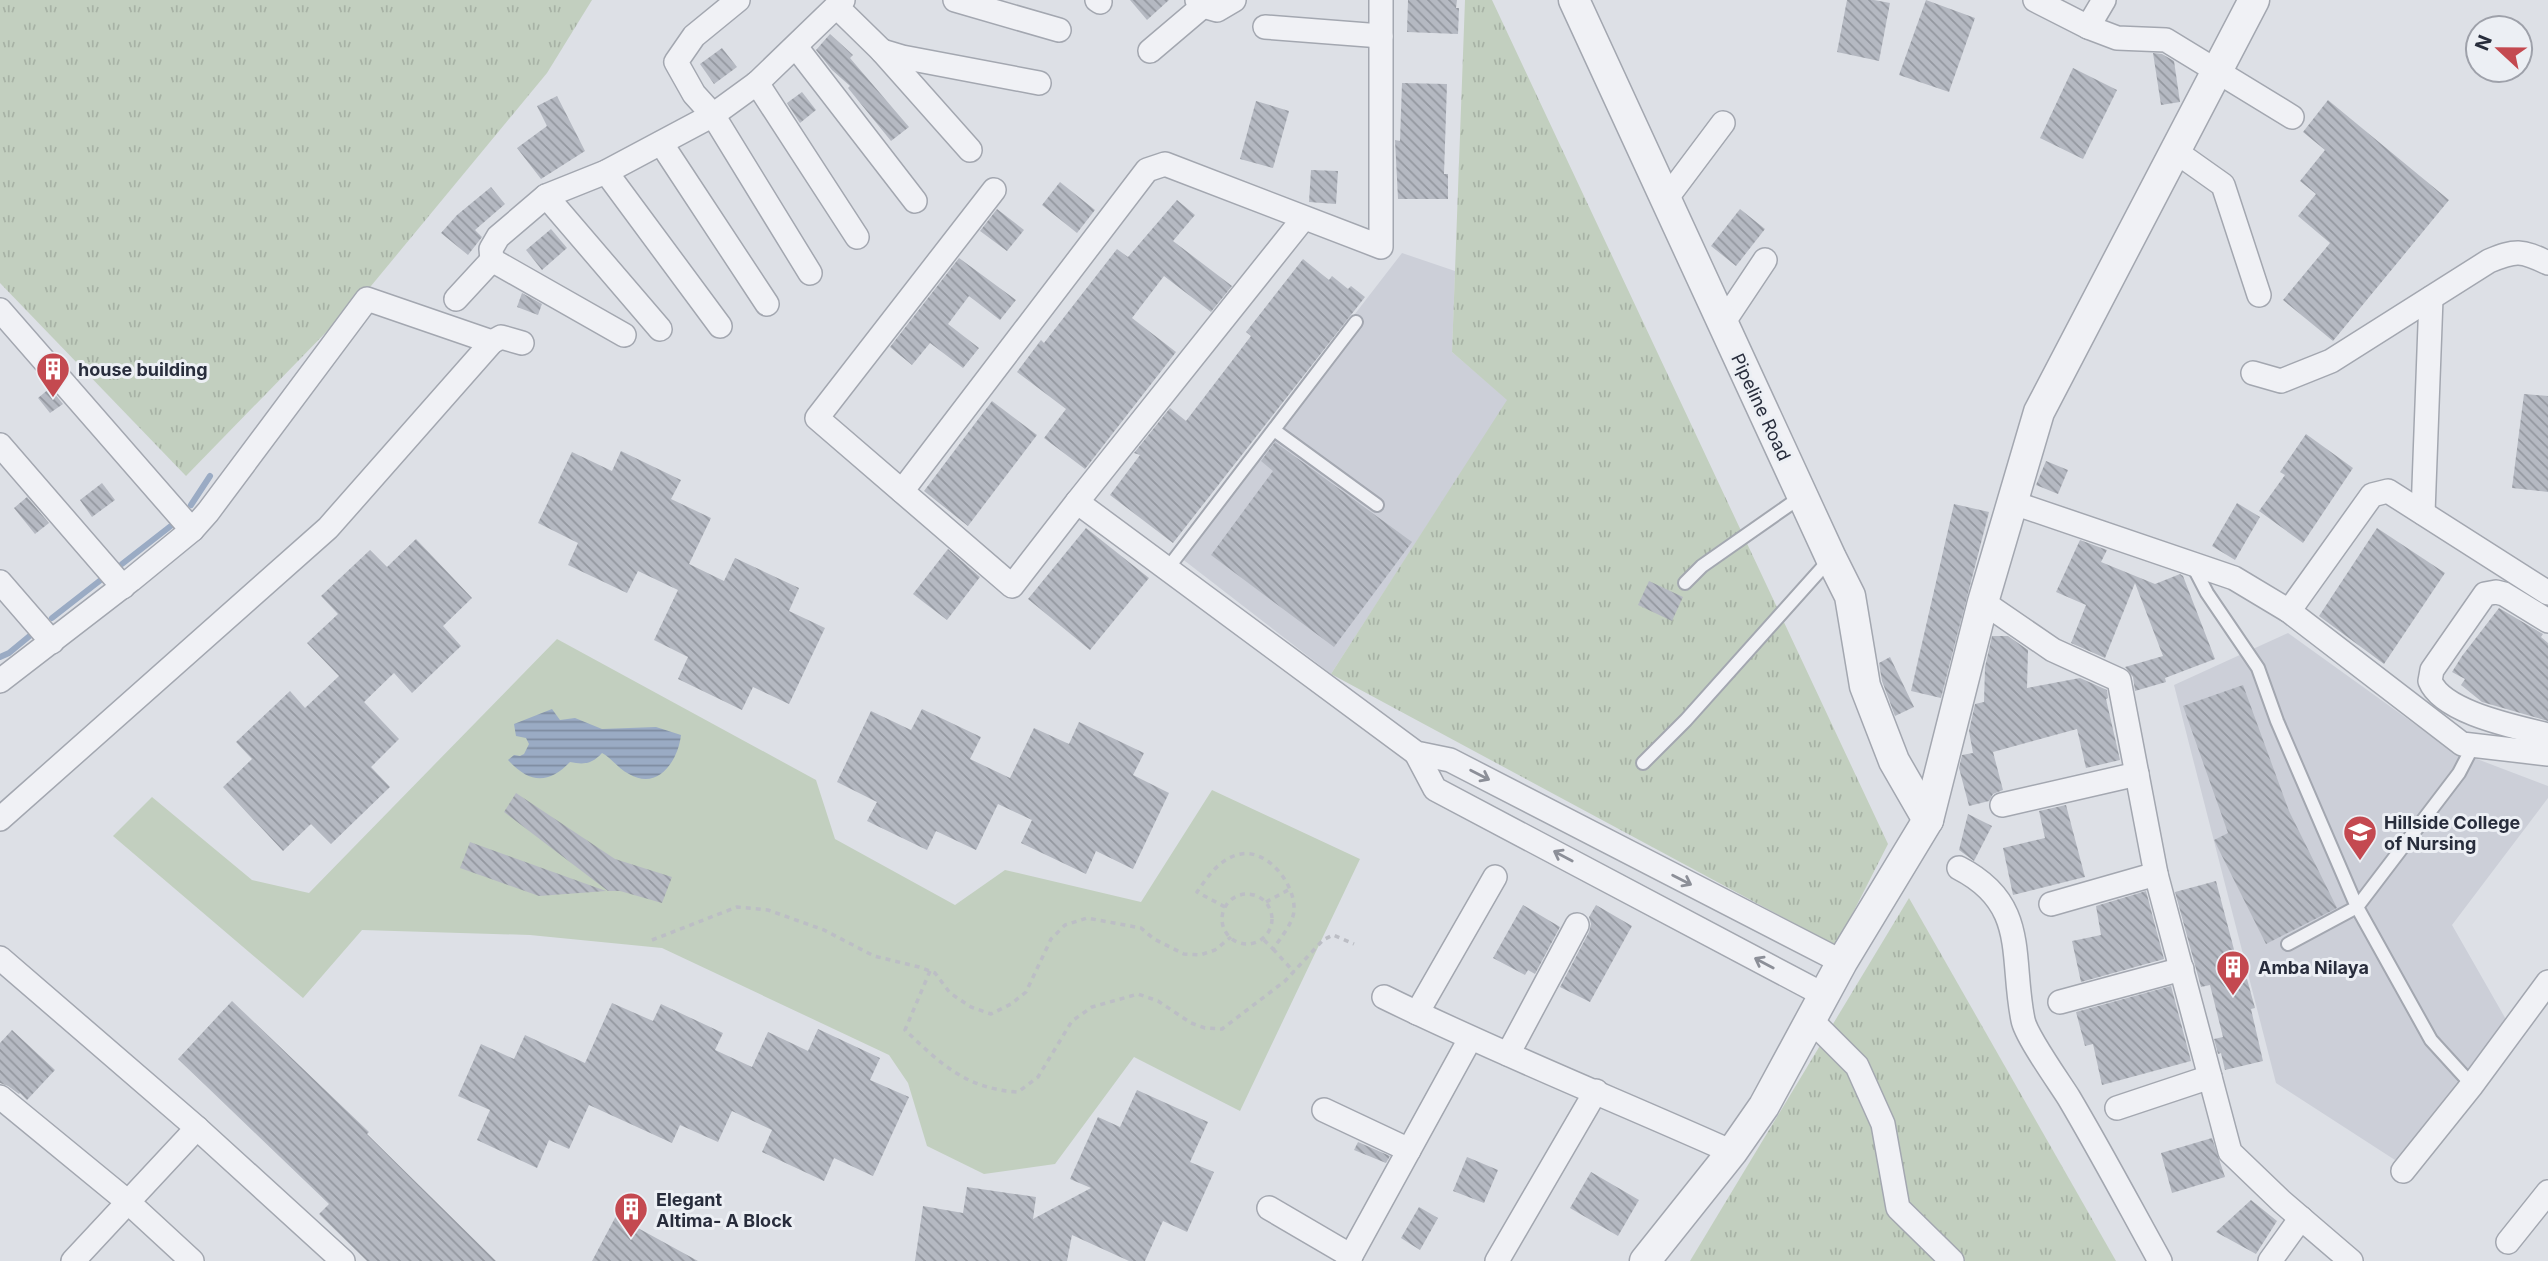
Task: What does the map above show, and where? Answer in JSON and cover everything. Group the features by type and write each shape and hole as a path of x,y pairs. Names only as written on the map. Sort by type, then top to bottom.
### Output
{"street":[{"path":"738,0 694,36 676,62 694,94 713,116 810,273"},
{"path":"955,0 1059,30"},
{"path":"1150,51 1200,3 1217,9 1234,0"},
{"path":"901,491 1147,170 1165,164 1381,247 1381,0"},
{"name":"Pipeline Road","path":"1574,0 1850,596 1865,686 1894,761 1928,820"},
{"path":"2035,0 2088,27 2117,38 2166,40 2292,117"},
{"path":"2088,27 2104,0"},
{"path":"1645,1261 1732,1152 1764,1106 1842,962 1928,820 1983,602 2039,412 2254,0"},
{"path":"456,299 492,260 491,249 498,237 546,197 606,173 713,116 757,82 840,3 970,150"},
{"path":"1265,27 1381,36"},
{"path":"796,47 915,201"},
{"path":"882,51 1039,83"},
{"path":"757,82 857,237"},
{"path":"1666,199 1723,123"},
{"path":"661,143 767,304"},
{"path":"2175,151 2223,185 2259,295"},
{"path":"606,173 720,326"},
{"path":"994,190 817,418 1012,586 1303,219"},
{"path":"546,197 660,329"},
{"path":"2253,373 2281,381 2331,361 2489,261 2511,252 2529,254 2548,263"},
{"path":"492,260 624,335"},
{"path":"1723,323 1765,260"},
{"path":"2423,513 2431,298"},
{"path":"0,681 123,587 191,530 208,512 367,299 492,342"},
{"path":"0,310 191,530"},
{"path":"0,819 328,528 492,342 501,337 522,343"},
{"path":"0,445 123,587"},
{"path":"2289,611 2372,495 2388,491 2548,593"},
{"path":"1077,502 1416,753 1450,760 1842,962"},
{"path":"2014,503 2234,578 2289,611 2468,745 2548,754"},
{"path":"0,582 52,642"},
{"path":"2548,621 2504,594 2490,592 2481,598 2432,670 2430,681 2437,691 2472,714 2548,735"},
{"path":"1983,602 2053,650 2119,680 2156,874 2230,1152 2351,1261"},
{"path":"2468,745 2472,714"},
{"path":"1416,753 1435,789 1817,1007 1857,1066 1883,1124 1898,1208 1952,1261"},
{"path":"2002,805 2137,774"},
{"path":"1959,869 1977,878 2003,905 2016,943 2024,1023 2082,1120 2160,1261"},
{"path":"2051,904 2156,874"},
{"path":"1417,1013 1495,877"},
{"path":"1508,1054 1577,925"},
{"path":"0,958 197,1128 343,1261"},
{"path":"2060,1002 2182,970"},
{"path":"2403,1171 2472,1085 2548,982"},
{"path":"1384,997 1470,1039 1596,1091 1732,1152"},
{"path":"1269,1208 1350,1258 1470,1039"},
{"path":"2117,1108 2210,1077"},
{"path":"1497,1261 1596,1091"},
{"path":"0,1097 128,1202 192,1261"},
{"path":"1324,1110 1409,1150"},
{"path":"73,1261 197,1128"},
{"path":"2508,1242 2545,1201"},
{"path":"2270,1261 2301,1218"}],"lane":[{"path":"1168,568 1356,322"},
{"path":"1274,430 1377,505"},
{"path":"1685,583 1712,559 1802,496"},
{"path":"1643,763 1686,720 1831,558"},
{"path":"2191,562 2207,593 2258,668 2277,721 2357,907 2431,1040 2472,1085"},
{"path":"2288,944 2357,907 2459,773 2468,745"}],"path":[{"path":"1225,907 1197,892 1220,863 1241,854 1258,855 1279,871 1290,889 1294,912 1273,949"},
{"path":"1266,902 1290,889"},
{"path":"1244,894 1260,897 1266,902 1270,909 1271,924 1262,939 1246,944 1231,937 1223,923 1225,907 1237,896 1244,894"},
{"path":"652,940 737,907 768,910 824,930 874,956 935,973 950,993 971,1007 992,1014 1026,992 1051,939 1065,925 1087,918 1141,928 1168,947 1184,954 1200,956 1215,950 1231,937"},
{"path":"930,971 905,1030 955,1074 977,1085 999,1091 1018,1092 1038,1077 1072,1021 1092,1007 1138,994 1158,1001 1191,1023 1205,1028 1222,1029 1285,981 1323,940 1334,934 1354,944"},
{"path":"1262,939 1294,972"}],"shaded area":[{"path":"1402,253 1455,271 1452,352 1508,400 1331,674 1172,551"},
{"name":"Hillside College of Nursing","path":"2288,633 2448,748 2548,786 2548,798 2452,925 2508,1023 2395,1160 2276,1083 2174,685"}],"green space":[{"path":"0,0 592,0 547,73 371,286 186,476 0,283"},
{"path":"1465,0 1492,0 1888,844 1836,946 1331,674 1507,400 1452,352"},
{"path":"557,639 816,780 835,839 955,905 1005,870 1141,902 1212,790 1360,859 1240,1111 1134,1057 1055,1164 984,1174 927,1146 908,1083 889,1055 662,948 530,935 362,930 303,998 113,836 152,797 252,880 309,893"},
{"path":"1909,898 2116,1261 1690,1261"}],"water":[{"path":"552,709 560,720 575,718 602,729 656,727 681,735 679,745 665,771 649,779 625,772 602,753 588,763 570,762 546,778 531,777 508,760 514,755 524,754 529,744 526,738 516,736 514,724"}],"building":[{"path":"1130,0 1169,0 1147,20"},
{"path":"1408,0 1457,0 1458,34 1407,32"},
{"path":"1847,0 1890,3 1879,61 1837,52"},
{"path":"1926,0 1975,18 1949,92 1899,75"},
{"path":"830,34 853,55 850,58 909,127 891,141 848,88 850,86 832,70 816,50"},
{"path":"722,48 737,67 714,84 700,64"},
{"path":"2153,53 2162,54 2174,61 2180,102 2161,105"},
{"path":"2073,68 2117,90 2083,159 2040,138"},
{"path":"1402,83 1447,84 1444,174 1448,174 1448,199 1398,199 1395,140 1400,141"},
{"path":"802,92 816,110 800,123 787,103"},
{"path":"557,96 585,151 541,179 517,148 547,126 537,106"},
{"path":"2328,100 2449,200 2333,341 2283,300 2330,243 2298,216 2316,194 2300,181 2325,150 2303,132"},
{"path":"1256,101 1289,111 1273,168 1240,159"},
{"path":"1311,170 1338,171 1336,204 1309,202"},
{"path":"1060,182 1095,210 1077,233 1042,205"},
{"path":"491,187 505,204 475,230 482,237 468,255 441,233 457,215"},
{"path":"1177,200 1195,215 1173,241 1232,286 1211,312 1164,276 1132,318 1176,352 1085,469 1044,438 1066,409 1017,372 1041,340 1044,343 1117,249 1128,257"},
{"path":"997,209 1024,230 1007,251 980,231"},
{"path":"1740,209 1765,229 1736,266 1711,246"},
{"path":"551,229 567,248 542,270 526,250"},
{"path":"959,258 1016,300 1000,320 969,296 948,324 979,348 963,368 930,343 912,365 890,347"},
{"path":"1303,259 1329,280 1332,276 1348,289 1351,286 1365,297 1173,543 1110,495 1140,455 1134,453 1170,408 1186,421 1251,336 1246,332"},
{"path":"522,293 542,304 538,315 517,307"},
{"name":"house building","path":"50,388 63,404 50,413 38,398"},
{"path":"2524,394 2548,396 2548,492 2512,488"},
{"path":"992,401 1037,435 968,526 924,491"},
{"path":"2306,434 2353,468 2303,543 2259,511 2285,475 2280,472"},
{"path":"1275,442 1412,542 1334,647 1211,555 1273,471 1261,461"},
{"path":"621,451 681,480 671,499 711,518 689,564 724,581 735,558 799,588 789,611 825,628 789,704 753,687 742,710 678,679 688,657 654,640 678,590 638,571 627,593 568,565 578,543 538,523 572,452 612,471"},
{"path":"2046,461 2068,470 2058,494 2036,485"},
{"path":"102,483 115,500 92,517 80,500"},
{"path":"27,497 49,523 35,534 14,508"},
{"path":"2237,503 2260,517 2235,560 2212,546"},
{"path":"1954,504 1989,512 1941,698 1911,691"},
{"path":"1086,528 1149,578 1090,650 1028,599"},
{"path":"2377,528 2445,573 2384,664 2319,616"},
{"path":"416,539 472,598 443,626 461,646 412,693 394,673 364,702 399,739 371,767 390,787 331,844 311,824 283,851 223,787 252,759 236,742 290,691 305,708 339,676 307,643 338,614 321,596 370,550 387,567"},
{"path":"2080,540 2107,550 2101,562 2155,584 2180,574 2183,576 2215,659 2165,678 2166,682 2135,691 2133,677 2125,667 2163,656 2135,583 2105,658 2071,643 2086,605 2056,592"},
{"path":"948,549 980,577 947,620 913,594"},
{"path":"1649,581 1683,597 1672,621 1638,605"},
{"path":"2499,608 2543,634 2541,637 2548,643 2548,721 2482,702 2461,685 2465,679 2452,672"},
{"path":"1992,636 2008,636 2028,650 2027,688 2080,678 2107,690 2106,699 2120,760 2086,768 2077,729 1993,752 2003,790 1993,794 1989,801 1969,806 1959,768 1962,755 1973,753 1969,731 1975,704 1984,702 1985,667"},
{"path":"1890,657 1914,707 1895,716 1882,681 1879,663"},
{"path":"2243,685 2289,811 2337,908 2266,944 2214,840 2228,833 2183,706"},
{"path":"922,709 981,737 970,759 1010,778 1034,728 1069,744 1079,722 1144,753 1133,775 1169,793 1133,869 1096,851 1086,874 1021,843 1032,820 998,804 976,850 936,831 927,850 867,821 877,802 837,782 871,711 911,730"},
{"path":"516,793 615,859 672,877 662,903 620,891 608,891 504,812"},
{"path":"2066,805 2085,877 2013,895 2003,848 2045,838 2039,811"},
{"path":"1968,814 1992,826 1974,861 1959,850"},
{"path":"470,842 606,891 539,896 460,868"},
{"path":"2216,881 2242,980 2247,979 2255,1008 2251,1009 2263,1061 2225,1070 2214,1039 2223,1037 2210,985 2201,987 2175,892"},
{"path":"2146,891 2164,959 2081,982 2072,941 2101,935 2096,906"},
{"path":"1523,905 1560,927 1535,974 1528,970 1525,975 1493,958"},
{"path":"1596,905 1632,926 1590,1002 1560,987 1589,932 1589,917"},
{"path":"2171,986 2191,1061 2102,1085 2093,1044 2085,1046 2076,1012"},
{"path":"232,1001 369,1132 367,1134 496,1261 367,1261 319,1214 329,1204 178,1059"},
{"path":"612,1003 653,1021 661,1004 723,1033 715,1050 752,1067 768,1032 808,1051 818,1029 880,1058 870,1080 909,1097 873,1176 834,1158 824,1181 762,1152 772,1130 732,1111 718,1142 680,1125 672,1143 589,1105 569,1149 549,1140 537,1168 477,1140 490,1110 458,1096 481,1044 514,1059 525,1035 585,1063"},
{"path":"12,1030 55,1070 27,1100 20,1093 0,1083 0,1043"},
{"path":"1137,1090 1208,1122 1190,1162 1214,1172 1187,1232 1163,1221 1145,1261 1129,1261 1072,1235 1067,1261 915,1261 923,1206 963,1213 967,1187 1036,1197 1033,1219 1091,1188 1070,1179 1098,1117 1120,1127"},
{"path":"2212,1138 2225,1177 2172,1193 2161,1153"},
{"path":"1358,1142 1390,1156 1386,1163 1354,1150"},
{"path":"1467,1157 1498,1170 1484,1203 1453,1191"},
{"path":"1591,1172 1639,1200 1618,1236 1570,1208"},
{"path":"2251,1200 2277,1221 2256,1254 2216,1232"},
{"path":"1419,1207 1438,1218 1420,1250 1401,1238"},
{"name":"Elegant Altima- A Block","path":"616,1216 698,1261 592,1261"}],"waterway":[{"path":"191,505 210,476"},
{"path":"122,564 172,525"},
{"path":"52,618 102,579"},
{"path":"0,657 32,634"}],"place":[{"name":"house building","path":"53,399"},
{"name":"Hillside College of Nursing","path":"2360,862"},
{"name":"Amba Nilaya","path":"2233,997"},
{"name":"Elegant Altima- A Block","path":"631,1239"}]}
